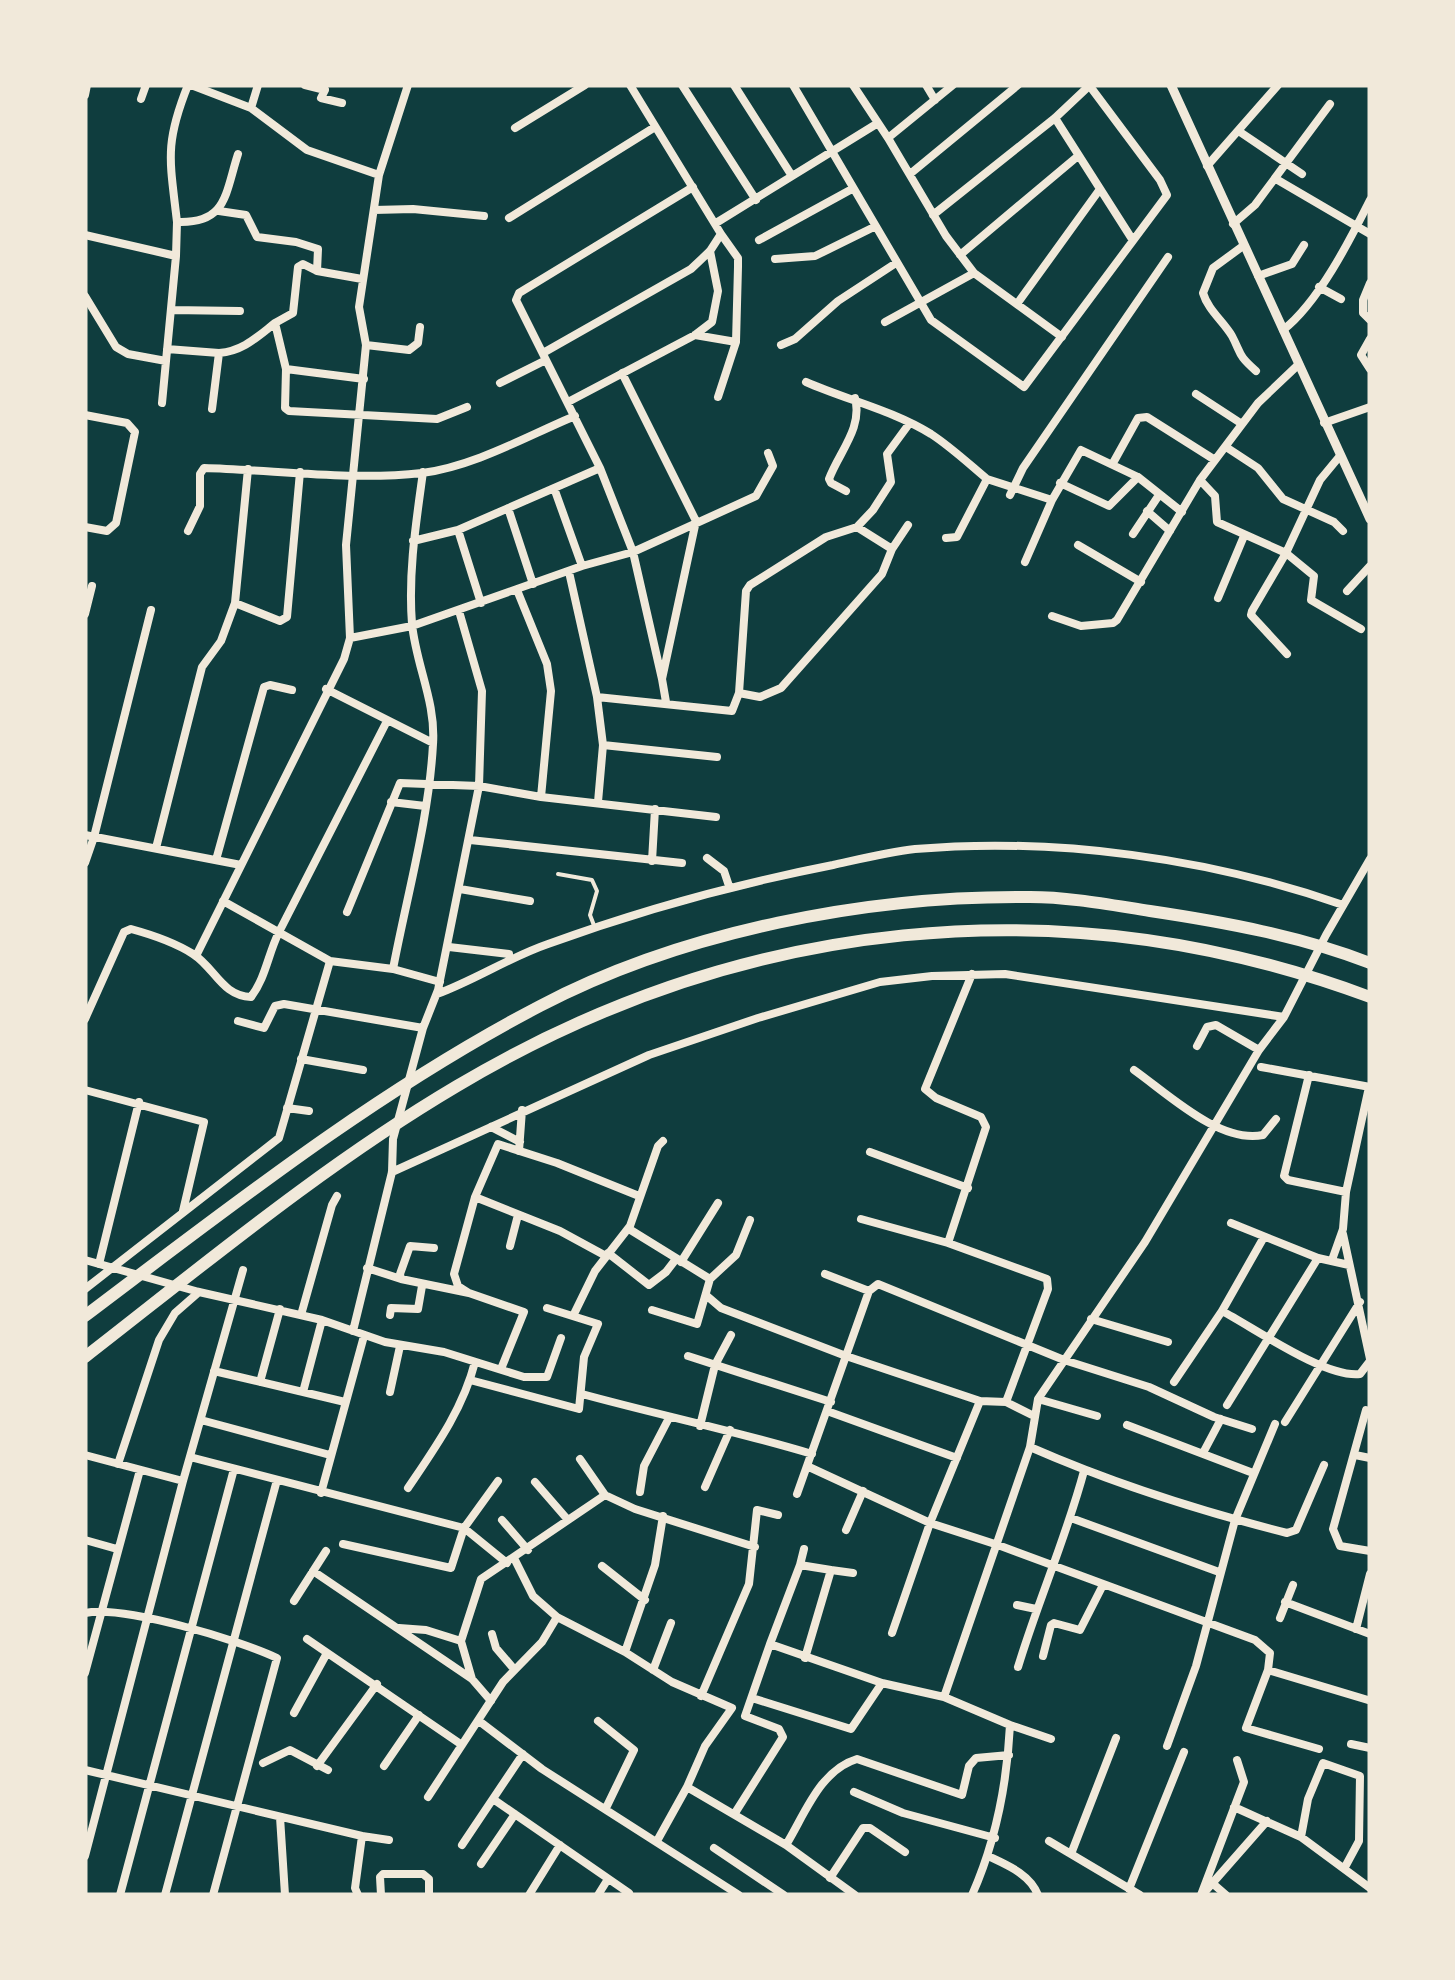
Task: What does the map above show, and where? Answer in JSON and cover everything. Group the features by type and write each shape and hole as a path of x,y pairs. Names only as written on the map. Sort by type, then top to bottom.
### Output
{"highway":[{"path":"85,1316 287,1164 426,1073 542,1004 688,946 799,919 902,903 1032,897 1230,923 1370,963"},
{"path":"85,1356 305,1188 455,1086 558,1031 693,981 805,949 905,934 1032,928 1114,934 1266,964 1370,997"}],"street":[{"path":"85,96 87,85"},
{"path":"141,99 146,85"},
{"path":"162,403 176,256 169,169 171,128 190,85 251,108 307,150 379,175"},
{"path":"251,108 258,85"},
{"path":"305,85 324,90 321,98 342,104"},
{"path":"196,956 344,659 350,638 346,544 366,345 359,306 379,175 408,85"},
{"path":"515,128 585,85"},
{"path":"630,85 738,258 736,342 718,398"},
{"path":"682,85 756,200"},
{"path":"734,85 792,176"},
{"path":"793,85 932,320 1024,387 1132,239 1164,202 1166,194 1160,180 1090,85 1055,118 933,215"},
{"path":"853,85 933,215 974,273 1062,337"},
{"path":"926,85 936,100"},
{"path":"888,138 953,85"},
{"path":"910,174 1018,85"},
{"path":"1207,166 1278,85"},
{"path":"1172,86 1339,457 1366,502 1370,519"},
{"path":"1233,224 1255,206 1330,104"},
{"path":"1055,118 1132,239"},
{"path":"716,223 878,123"},
{"path":"509,218 656,127"},
{"path":"1240,132 1302,174"},
{"path":"219,211 238,154"},
{"path":"960,256 1078,156"},
{"path":"1276,179 1370,234"},
{"path":"666,702 633,552 600,468 518,308 519,293 693,187"},
{"path":"760,240 852,188"},
{"path":"1017,304 1100,190"},
{"path":"1283,330 1294,322 1319,287 1370,200"},
{"path":"374,210 484,216"},
{"path":"176,222 205,221 219,211 235,211 246,216 257,237 296,242 318,250 317,272"},
{"path":"775,259 815,256 874,227"},
{"path":"500,384 691,269 710,251 720,234"},
{"path":"85,236 176,256"},
{"path":"1258,276 1292,264 1304,245"},
{"path":"1243,246 1213,268 1203,293 1233,338 1238,355 1256,371"},
{"path":"568,402 695,335 712,322 718,291 710,251"},
{"path":"1011,490 1168,257"},
{"path":"167,349 220,353 234,352 248,344 293,312 298,267 303,264 317,272 362,280"},
{"path":"781,346 795,339 838,301 896,264"},
{"path":"885,322 974,273"},
{"path":"1370,283 1362,307 1370,320"},
{"path":"1319,287 1341,299"},
{"path":"85,296 116,347 128,354 166,362"},
{"path":"171,310 240,311"},
{"path":"275,324 286,369 287,410 437,419 467,407"},
{"path":"366,345 409,350 418,343 420,327"},
{"path":"695,335 736,342"},
{"path":"1370,339 1361,355 1370,369"},
{"path":"212,409 220,353"},
{"path":"1052,616 1081,626 1114,623 1200,480 1258,403 1299,364"},
{"path":"286,369 364,378"},
{"path":"622,374 696,521 662,679"},
{"path":"806,382 837,396 854,398 931,434 988,479 1011,490 1052,500"},
{"path":"1196,394 1242,424"},
{"path":"846,492 831,483 830,478 850,440 858,410 854,398"},
{"path":"1324,423 1370,407"},
{"path":"85,415 127,423 135,432 116,523 106,530 85,527"},
{"path":"188,531 200,506 202,470 423,472 475,458 575,416"},
{"path":"1113,463 1138,418 1147,417 1215,460"},
{"path":"597,697 732,711 739,693 745,598 750,585 826,537 857,527 891,482 888,454 909,424"},
{"path":"1226,446 1258,468 1283,499 1318,514 1342,531"},
{"path":"1025,562 1060,484 1081,450 1138,476 1182,512"},
{"path":"350,638 412,626 633,552 696,521 733,508 756,496 772,466 768,453"},
{"path":"1287,654 1251,615 1286,554 1303,510 1339,457"},
{"path":"413,541 458,530 600,468"},
{"path":"156,848 202,667 221,641 235,604 248,469"},
{"path":"235,604 280,621 287,617 300,472"},
{"path":"393,969 425,806 433,743 433,710 412,626 413,541 423,472"},
{"path":"1060,484 1110,506 1138,476"},
{"path":"946,538 957,537 988,479"},
{"path":"1200,480 1214,496 1218,522 1286,554 1314,576 1311,600 1361,630"},
{"path":"554,488 582,566"},
{"path":"1133,534 1159,494"},
{"path":"508,508 533,584"},
{"path":"1147,511 1170,531"},
{"path":"739,693 760,697 782,688 882,574 892,549 908,526"},
{"path":"857,527 892,549"},
{"path":"458,530 482,603"},
{"path":"1218,598 1244,536"},
{"path":"1078,545 1141,582"},
{"path":"1348,591 1370,566"},
{"path":"569,572 597,697 603,744 598,802"},
{"path":"85,614 92,586"},
{"path":"518,590 547,664 552,691 541,796"},
{"path":"85,862 151,610"},
{"path":"353,1331 392,1172 393,1139 440,982 479,786 482,690 459,611"},
{"path":"216,860 264,687 292,690"},
{"path":"326,689 433,743"},
{"path":"85,1019 124,932 132,929 158,936 196,956 226,989 251,998 266,971 279,932 387,722"},
{"path":"603,744 717,757"},
{"path":"346,912 398,784 479,786 716,817"},
{"path":"391,802 425,806"},
{"path":"652,862 655,809"},
{"path":"90,836 241,865"},
{"path":"470,840 682,864"},
{"path":"437,994 544,945 729,886 910,850 1068,849 1186,865 1299,890 1342,905"},
{"path":"707,858 724,871 729,886"},
{"path":"944,1697 1030,1447 1038,1399 1145,1242 1259,1050 1284,1017 1342,905 1368,864"},
{"path":"460,888 530,900"},
{"path":"223,901 330,961 393,969 440,982"},
{"path":"448,947 509,954"},
{"path":"85,1289 278,1138 330,961"},
{"path":"948,1243 986,1133 984,1120 936,1098 926,1089 972,974"},
{"path":"392,1172 649,1055 880,982 1005,974 1284,1017"},
{"path":"238,1021 264,1028 280,1004 424,1028"},
{"path":"1197,1046 1207,1027 1216,1025 1259,1050"},
{"path":"301,1059 363,1070"},
{"path":"1222,1311 1318,1366 1360,1374 1370,1360 1343,1229 1346,1192 1370,1088 1261,1067"},
{"path":"1134,1070 1214,1126 1242,1138 1269,1130 1276,1119"},
{"path":"1309,1075 1284,1176 1346,1192"},
{"path":"85,1090 204,1122 183,1211"},
{"path":"99,1264 139,1102"},
{"path":"287,1108 309,1111"},
{"path":"520,1147 522,1110"},
{"path":"491,1127 520,1147 639,1196"},
{"path":"574,1314 607,1255 629,1228 658,1146 664,1141"},
{"path":"469,1293 458,1286 454,1274 475,1197 498,1144 520,1147"},
{"path":"870,1152 968,1188"},
{"path":"301,1315 337,1196"},
{"path":"475,1197 560,1231 607,1255 649,1285 678,1261 718,1203"},
{"path":"510,1246 518,1215"},
{"path":"860,1219 948,1243 1047,1279 1048,1289 1006,1402"},
{"path":"652,1310 697,1324 710,1279 736,1254 750,1220"},
{"path":"1232,1223 1318,1258 1349,1265"},
{"path":"629,1228 710,1279"},
{"path":"1332,1260 1343,1229"},
{"path":"1174,1382 1222,1311 1264,1236"},
{"path":"402,1279 400,1274 410,1246 434,1248"},
{"path":"1226,1405 1318,1258"},
{"path":"85,1260 199,1292 322,1320 400,1346 444,1352 544,1379 561,1338"},
{"path":"367,1268 422,1286 469,1293 524,1312 501,1369"},
{"path":"85,1856 183,1481 244,1270"},
{"path":"826,1274 869,1291"},
{"path":"797,1494 869,1291 878,1284 1064,1360 1149,1387 1252,1430"},
{"path":"390,1315 391,1308 418,1309 422,1286"},
{"path":"118,1464 159,1340 175,1312 199,1292"},
{"path":"707,1296 721,1308 846,1356 980,1401 1006,1402 1034,1416"},
{"path":"1167,1746 1196,1666 1219,1572 1253,1473 1280,1423 1360,1302"},
{"path":"470,1380 579,1409 584,1357 598,1324 547,1308"},
{"path":"260,1382 280,1309"},
{"path":"1092,1319 1168,1342"},
{"path":"303,1392 322,1320"},
{"path":"700,1426 716,1365 731,1335"},
{"path":"321,1494 364,1336"},
{"path":"390,1392 400,1346"},
{"path":"688,1356 829,1406 957,1458"},
{"path":"408,1488 442,1439 475,1362"},
{"path":"214,1371 345,1402"},
{"path":"582,1394 812,1454"},
{"path":"1038,1399 1097,1416"},
{"path":"892,1633 930,1523 980,1401"},
{"path":"1366,1410 1333,1528 1340,1546 1370,1551"},
{"path":"640,1492 644,1466 669,1418"},
{"path":"1203,1453 1221,1419"},
{"path":"201,1420 330,1454"},
{"path":"1128,1425 1253,1473"},
{"path":"704,1487 730,1430"},
{"path":"1030,1447 1084,1471 1235,1520 1293,1532 1324,1465"},
{"path":"1355,1454 1370,1458"},
{"path":"85,1455 183,1481"},
{"path":"190,1457 464,1528 510,1561 533,1596 556,1616 701,1696 779,1729 783,1737 735,1813"},
{"path":"580,1459 605,1495 755,1547"},
{"path":"809,1468 930,1523 1266,1647 1270,1653 1268,1670 1246,1728 1320,1749"},
{"path":"120,1895 234,1469"},
{"path":"85,1673 140,1470"},
{"path":"1018,1667 1072,1518 1084,1471"},
{"path":"166,1895 277,1480"},
{"path":"343,1544 446,1568 454,1564 464,1528 498,1481"},
{"path":"535,1482 568,1520"},
{"path":"846,1530 864,1491"},
{"path":"472,1679 462,1641 481,1579 605,1495"},
{"path":"701,1696 749,1584 757,1510 778,1515"},
{"path":"625,1652 656,1564 663,1516"},
{"path":"1072,1518 1219,1572"},
{"path":"502,1520 528,1550"},
{"path":"85,1540 118,1550"},
{"path":"745,1716 804,1549"},
{"path":"294,1601 326,1551"},
{"path":"800,1564 853,1573"},
{"path":"602,1566 645,1600"},
{"path":"313,1570 472,1679 491,1701"},
{"path":"806,1658 830,1570"},
{"path":"1356,1628 1370,1574"},
{"path":"1280,1618 1293,1584"},
{"path":"1043,1656 1051,1626 1054,1623 1080,1630 1103,1585"},
{"path":"1285,1602 1370,1634"},
{"path":"1017,1605 1036,1609"},
{"path":"85,1613 104,1609 146,1618 277,1658 213,1895"},
{"path":"428,1798 491,1701 514,1669 542,1642 556,1616"},
{"path":"653,1670 671,1623"},
{"path":"399,1628 426,1630 462,1641"},
{"path":"492,1634 496,1648 514,1669"},
{"path":"307,1638 462,1745"},
{"path":"770,1644 882,1683 944,1697 1051,1738"},
{"path":"294,1713 327,1652"},
{"path":"1268,1670 1368,1700"},
{"path":"752,1698 851,1729 882,1683"},
{"path":"319,1764 377,1684"},
{"path":"657,1841 705,1746 732,1708"},
{"path":"384,1766 418,1715"},
{"path":"479,1721 739,1895"},
{"path":"598,1721 634,1750 606,1808"},
{"path":"973,1895 995,1838 1010,1725"},
{"path":"1071,1854 1116,1738"},
{"path":"1351,1744 1370,1748"},
{"path":"263,1763 290,1750 328,1770"},
{"path":"1129,1889 1184,1752"},
{"path":"462,1845 523,1754"},
{"path":"786,1845 829,1773 845,1763 857,1759 962,1795 976,1758 1008,1756"},
{"path":"1201,1895 1244,1782 1238,1760"},
{"path":"1301,1836 1308,1799 1323,1763 1360,1776 1362,1810 1358,1840 1344,1867"},
{"path":"85,1770 389,1840"},
{"path":"686,1787 786,1845 856,1895"},
{"path":"854,1792 903,1813 995,1838"},
{"path":"494,1799 629,1893"},
{"path":"1234,1807 1301,1836 1370,1888"},
{"path":"481,1864 515,1814"},
{"path":"280,1816 285,1895"},
{"path":"1201,1895 1267,1821"},
{"path":"830,1878 863,1828 870,1828 905,1852"},
{"path":"358,1895 355,1888 362,1836"},
{"path":"1049,1841 1140,1895"},
{"path":"528,1895 560,1846"},
{"path":"714,1848 784,1895"},
{"path":"988,1856 1018,1872 1038,1895"},
{"path":"381,1895 383,1874 417,1873 429,1879 429,1895"},
{"path":"1205,1877 1226,1895"},
{"path":"598,1895 608,1879"}],"lane":[{"path":"558,874 592,880 597,891 590,915 596,928"}]}
